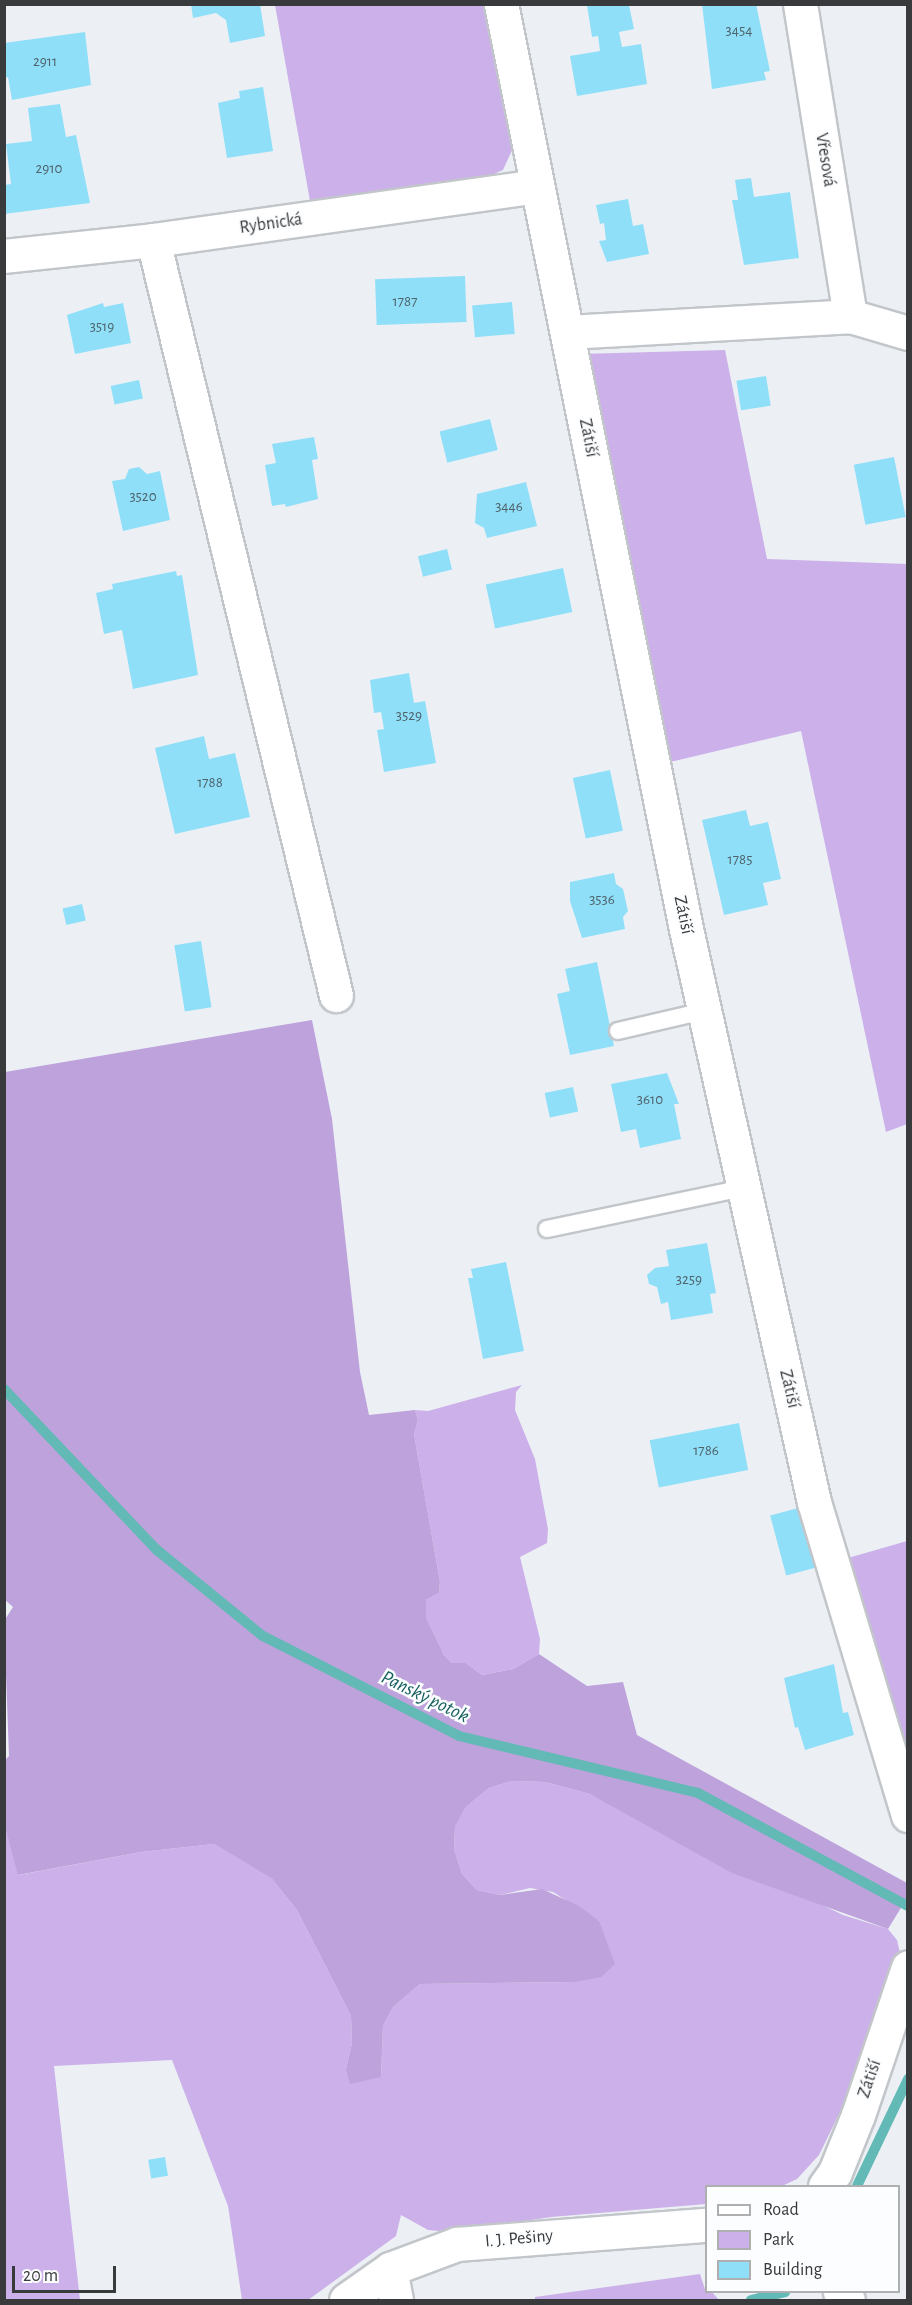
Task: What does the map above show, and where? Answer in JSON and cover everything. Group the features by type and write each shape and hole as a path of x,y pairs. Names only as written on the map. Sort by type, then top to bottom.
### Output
{"street":[{"name":"Zátiší","path":"501,4 704,1011 814,1502 908,1815"},
{"name":"Vřesová","path":"800,4 850,316"},
{"name":"Rybnická","path":"4,256 153,240 536,186"},
{"path":"153,240 336,995"},
{"path":"567,332 850,316 908,333"},
{"name":"Zátiší","path":"826,2185 835,2172 858,2115 908,1967"},
{"name":"I. J. Pešiny","path":"346,2301 393,2285 457,2244 705,2224"}],"lane":[{"path":"618,1031 704,1011"},
{"path":"547,1229 744,1188"}],"green space":[{"path":"275,5 489,5 514,146 503,170 466,186 312,212"},
{"path":"725,350 767,559 907,564 907,1124 886,1132 801,731 666,763 580,354"},
{"path":"522,1385 516,1392 515,1410 535,1459 548,1529 547,1543 520,1557 540,1639 539,1654 513,1669 482,1675 466,1663 452,1663 444,1655 426,1617 426,1600 439,1593 440,1582 414,1434 418,1421 415,1410 428,1411"},
{"path":"907,1541 907,1761 848,1558"},
{"path":"512,1781 545,1782 590,1794 843,1915 888,1929 897,1940 901,1957 866,2059 819,2155 797,2179 784,2185 705,2185 705,2204 551,2217 450,2232 428,2230 401,2215 396,2236 308,2300 242,2300 228,2206 172,2060 54,2066 80,2300 5,2300 4,1823 19,1875 141,1852 214,1844 272,1879 297,1910 351,2016 352,2043 346,2069 381,2077 383,2026 393,2007 420,1984 575,1982 599,1921 553,1892 530,1888 500,1895 477,1890 462,1874 454,1849 455,1827 466,1807 489,1788"},
{"path":"700,2274 705,2293 713,2293 719,2300 535,2300 535,2297"}],"shaded area":[{"path":"312,1020 332,1119 360,1372 369,1415 415,1410 418,1421 414,1434 440,1582 439,1593 426,1600 426,1617 444,1655 452,1663 466,1663 482,1675 513,1669 539,1654 587,1686 623,1682 637,1735 907,1883 907,1898 888,1929 732,1873 590,1794 545,1782 512,1781 489,1788 466,1807 455,1827 454,1849 462,1874 477,1890 500,1895 542,1889 579,1906 599,1921 615,1964 601,1977 575,1982 420,1984 393,2007 383,2026 381,2077 350,2084 346,2069 352,2043 351,2016 297,1910 272,1879 214,1844 141,1852 18,1875 4,1823 5,1760 9,1756 4,1621 13,1607 4,1599 5,1072"}],"building":[{"path":"191,4 260,4 265,36 230,43 226,20 216,13 193,18"},
{"path":"702,4 756,4 770,71 764,72 766,80 712,89"},
{"path":"587,5 629,5 634,29 619,32 622,47 641,44 647,84 577,96 570,56 600,51 598,36 592,37"},
{"path":"85,32 91,85 12,100 8,77 4,78 4,43"},
{"path":"263,87 273,151 227,158 218,103 240,98 239,91"},
{"path":"60,104 66,137 76,135 90,203 4,214 4,185 11,184 6,144 32,141 28,108"},
{"path":"751,178 754,197 790,192 799,258 744,265 732,200 738,200 735,180"},
{"path":"628,199 633,226 643,224 649,254 607,262 599,241 606,240 604,223 600,224 596,205"},
{"path":"465,276 467,322 377,325 375,279"},
{"path":"512,302 515,334 475,337 472,305"},
{"path":"103,303 104,307 123,303 131,343 75,354 67,315"},
{"path":"766,376 771,406 741,410 736,381"},
{"path":"139,380 143,399 115,405 111,386"},
{"path":"490,419 498,450 447,463 440,432"},
{"path":"314,437 318,459 312,460 318,499 286,507 285,504 272,506 265,465 276,463 272,444"},
{"path":"894,457 906,517 865,525 854,465"},
{"path":"139,467 147,474 160,471 170,520 123,531 112,481 125,479 129,469"},
{"path":"526,482 537,526 487,538 484,528 475,523 477,494"},
{"path":"447,549 452,569 423,577 418,556"},
{"path":"563,568 572,612 495,628 486,584"},
{"path":"176,571 177,576 182,575 198,675 133,689 122,630 104,634 96,593 113,589 112,584"},
{"path":"409,673 414,703 425,701 436,763 384,772 377,730 384,729 381,712 374,713 370,680"},
{"path":"204,736 209,759 235,753 250,817 175,834 155,748"},
{"path":"610,770 623,831 586,839 573,778"},
{"path":"746,810 750,826 768,822 781,879 763,883 768,905 724,915 702,820"},
{"path":"614,873 616,884 623,889 628,911 623,917 625,929 582,938 570,901 570,882"},
{"path":"82,904 86,921 66,925 63,908"},
{"path":"201,941 211,1007 185,1011 174,945"},
{"path":"597,962 614,1046 570,1055 557,994 570,991 565,969"},
{"path":"667,1073 679,1104 674,1104 681,1139 640,1148 636,1129 621,1132 611,1084"},
{"path":"573,1087 578,1111 550,1117 545,1093"},
{"path":"707,1243 716,1293 710,1294 713,1313 671,1320 668,1302 661,1304 657,1287 649,1284 647,1275 655,1268 669,1266 666,1250"},
{"path":"506,1262 524,1351 483,1359 468,1278 473,1278 471,1269"},
{"path":"739,1423 748,1470 659,1487 650,1440"},
{"path":"802,1507 818,1567 786,1575 770,1516"},
{"path":"834,1664 843,1713 848,1712 854,1735 805,1750 798,1727 795,1728 784,1678"},
{"path":"165,2157 168,2176 151,2178 148,2160"}],"waterway":[{"name":"Panský potok","path":"4,1389 157,1550 263,1636 459,1736 698,1793 908,1906"},
{"name":"Panský potok","path":"857,2185 908,2079"},
{"name":"Panský potok","path":"751,2300 781,2293"}]}
